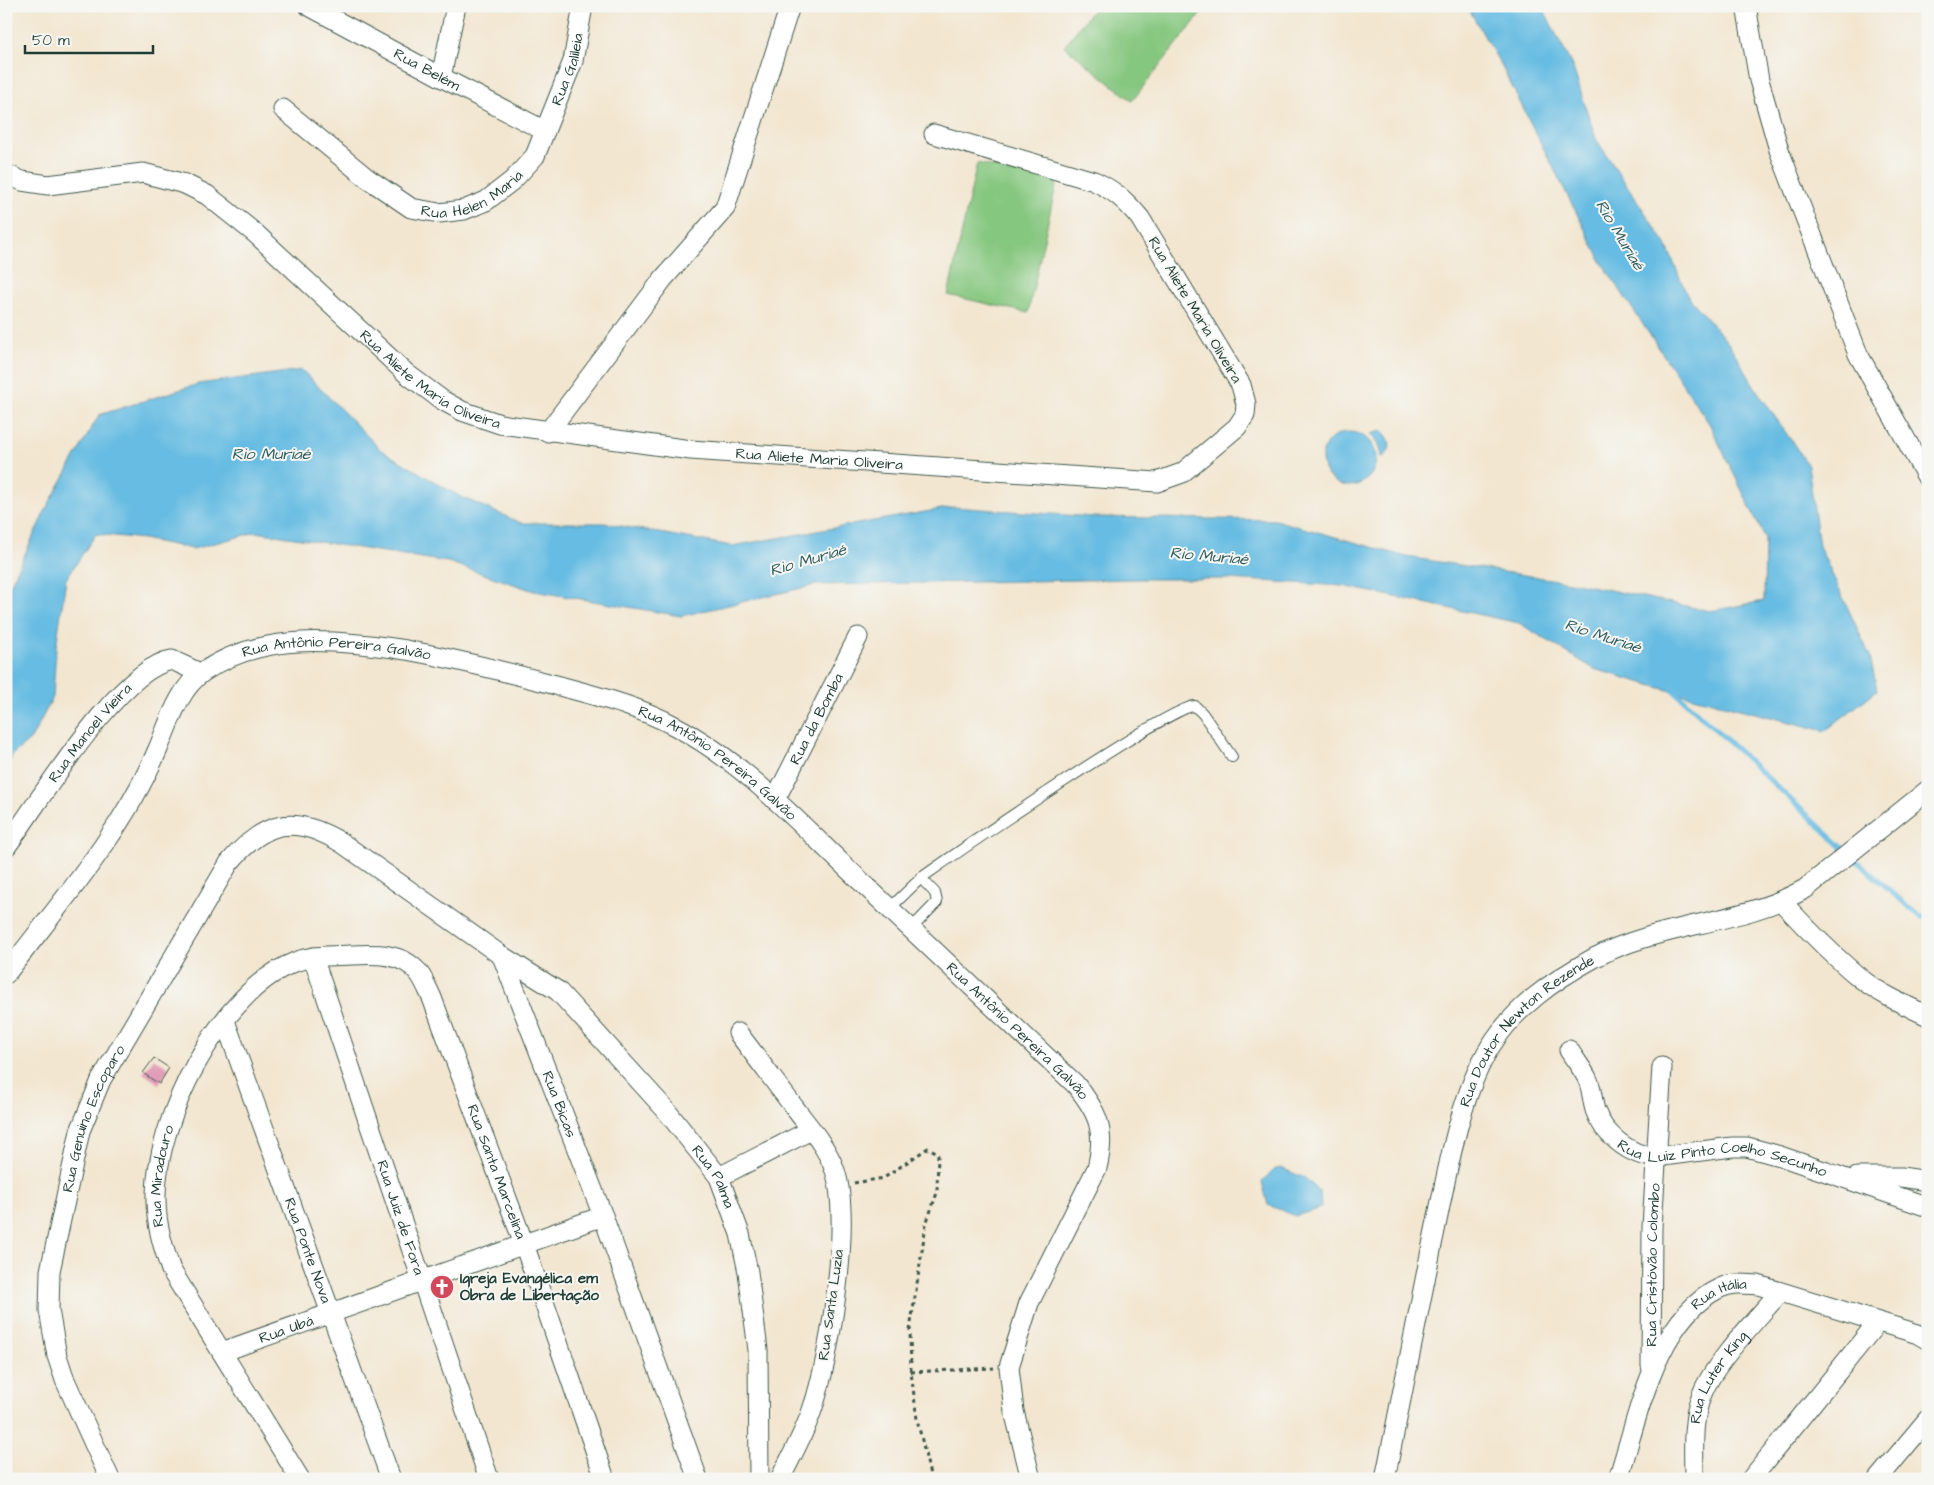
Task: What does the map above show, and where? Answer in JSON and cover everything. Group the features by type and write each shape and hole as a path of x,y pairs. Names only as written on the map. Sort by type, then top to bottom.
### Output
{"street":[{"name":"Rua Belém","path":"310,6 545,131"},
{"path":"441,77 456,6"},
{"name":"Rua Galileia","path":"545,131 573,61 583,6"},
{"path":"548,432 662,278 725,208 790,6"},
{"path":"1746,6 1760,80 1779,150 1858,354 1928,479"},
{"name":"Rua Helen Maria","path":"283,109 367,178 411,208 439,213 464,210 493,196 513,180 535,156 545,131"},
{"name":"Rua Aliete Maria Oliveira","path":"6,174 22,181 48,185 143,173 185,184 207,195 256,234 407,374 442,400 462,411 500,424 692,450 1157,482 1182,473 1238,427 1245,415 1246,404 1241,385 1140,218 1126,200 1113,190 1094,181 934,134"},
{"name":"Rua da Bomba","path":"776,800 858,637"},
{"name":"Rua Antônio Pereira Galvão","path":"6,974 125,814 147,774 183,693 200,673 235,656 260,648 298,641 354,642 459,659 624,704 675,726 720,756 776,800 1075,1084 1096,1112 1102,1146 1097,1168 1045,1276 1029,1303 1009,1367 1014,1411 1031,1479"},
{"name":"Rua Manoel Vieira","path":"6,847 48,784 86,735 134,681 154,666 172,660 200,673"},
{"name":"Rua Doutor Newton Rezende","path":"1385,1479 1449,1162 1470,1090 1490,1047 1514,1016 1546,986 1595,958 1642,937 1782,902 1805,889 1928,790"},
{"name":"Rua Genuino Escoparo","path":"110,1479 65,1380 57,1356 49,1310 50,1271 80,1131 102,1080 229,863 239,851 262,832 275,828 302,825 320,830 502,956"},
{"path":"1782,902 1813,935 1861,978 1888,996 1928,1016"},
{"name":"Rua Santa Marcelina","path":"313,956 384,954 405,961 418,972 432,998 524,1244 604,1479"},
{"name":"Rua Miradouro","path":"300,1479 171,1270 162,1244 156,1199 160,1164 173,1114 195,1064 225,1021 252,989 294,963 313,956"},
{"name":"Rua Juiz de Fora","path":"313,956 489,1479"},
{"name":"Rua Palma","path":"502,956 558,991 666,1109 719,1177 740,1234 748,1272 758,1350 760,1479"},
{"name":"Rua Bicas","path":"502,956 603,1216 698,1479"},
{"name":"Rua Ponte Nova","path":"225,1021 391,1479"},
{"name":"Rua Santa Luzia","path":"738,1033 811,1130 834,1167 839,1185 842,1219 837,1278 822,1376 812,1411 780,1479"},
{"name":"Rua Luiz Pinto Coelho Secunho","path":"1569,1050 1588,1080 1595,1109 1606,1130 1631,1149 1645,1156 1655,1158 1732,1147 1747,1147 1780,1156 1928,1207"},
{"name":"Rua Cristóvão Colombo","path":"1651,1374 1652,1227 1662,1066"},
{"path":"719,1177 811,1130"},
{"path":"1841,1178 1872,1176 1928,1181"},
{"name":"Rua Ubá","path":"222,1352 603,1216"},
{"name":"Rua Itália","path":"1618,1479 1651,1374 1666,1341 1698,1303 1720,1288 1738,1283 1758,1284 1877,1323 1918,1334 1928,1340"},
{"name":"Rua Luter King","path":"1694,1479 1695,1420 1702,1394 1714,1372 1779,1292"},
{"path":"1751,1479 1877,1323"},
{"path":"1878,1479 1928,1419"}],"lane":[{"path":"890,909 921,878 1110,753 1186,707 1195,706 1203,714 1232,757"},
{"path":"911,929 937,902 936,893 921,878"}],"path":[{"path":"839,1185 884,1178 928,1148 938,1153 937,1193 926,1224 910,1330 911,1372 917,1419 931,1479"},
{"path":"911,1372 1009,1367"}],"green space":[{"path":"1096,6 1207,6 1132,101 1064,46"},
{"path":"977,163 1057,181 1028,313 948,295"}],"water":[{"name":"Rio Muriaé","path":"1467,6 1542,6 1573,68 1596,139 1666,244 1687,295 1729,344 1758,392 1808,465 1819,546 1870,656 1877,690 1825,731 1685,695 1594,669 1519,623 1343,586 1228,579 815,585 681,616 534,591 448,562 256,532 193,549 143,539 96,534 66,579 56,647 53,697 31,739 12,755 6,775 6,594 47,507 99,415 198,384 302,370 381,450 459,496 521,523 604,523 732,546 953,507 1093,517 1275,520 1407,557 1576,583 1710,611 1764,601 1765,538 1710,425 1602,263 1501,65"},
{"path":"1382,431 1388,438 1390,445 1388,452 1381,458 1380,448 1371,434"},
{"path":"1349,432 1359,434 1368,440 1374,449 1376,459 1374,469 1368,478 1359,484 1349,486 1339,484 1330,478 1324,469 1322,459 1324,449 1330,440 1339,434"},
{"path":"1281,1168 1305,1178 1320,1192 1321,1208 1296,1216 1268,1205 1262,1182 1273,1170"}],"building":[{"path":"154,1058 169,1068 159,1084 143,1073"}],"waterway":[{"path":"1672,689 1845,850"},
{"path":"1851,856 1920,917 1928,917"}],"place":[{"name":"Igreja Evangélica em Obra de Libertação","path":"442,1287"}]}
